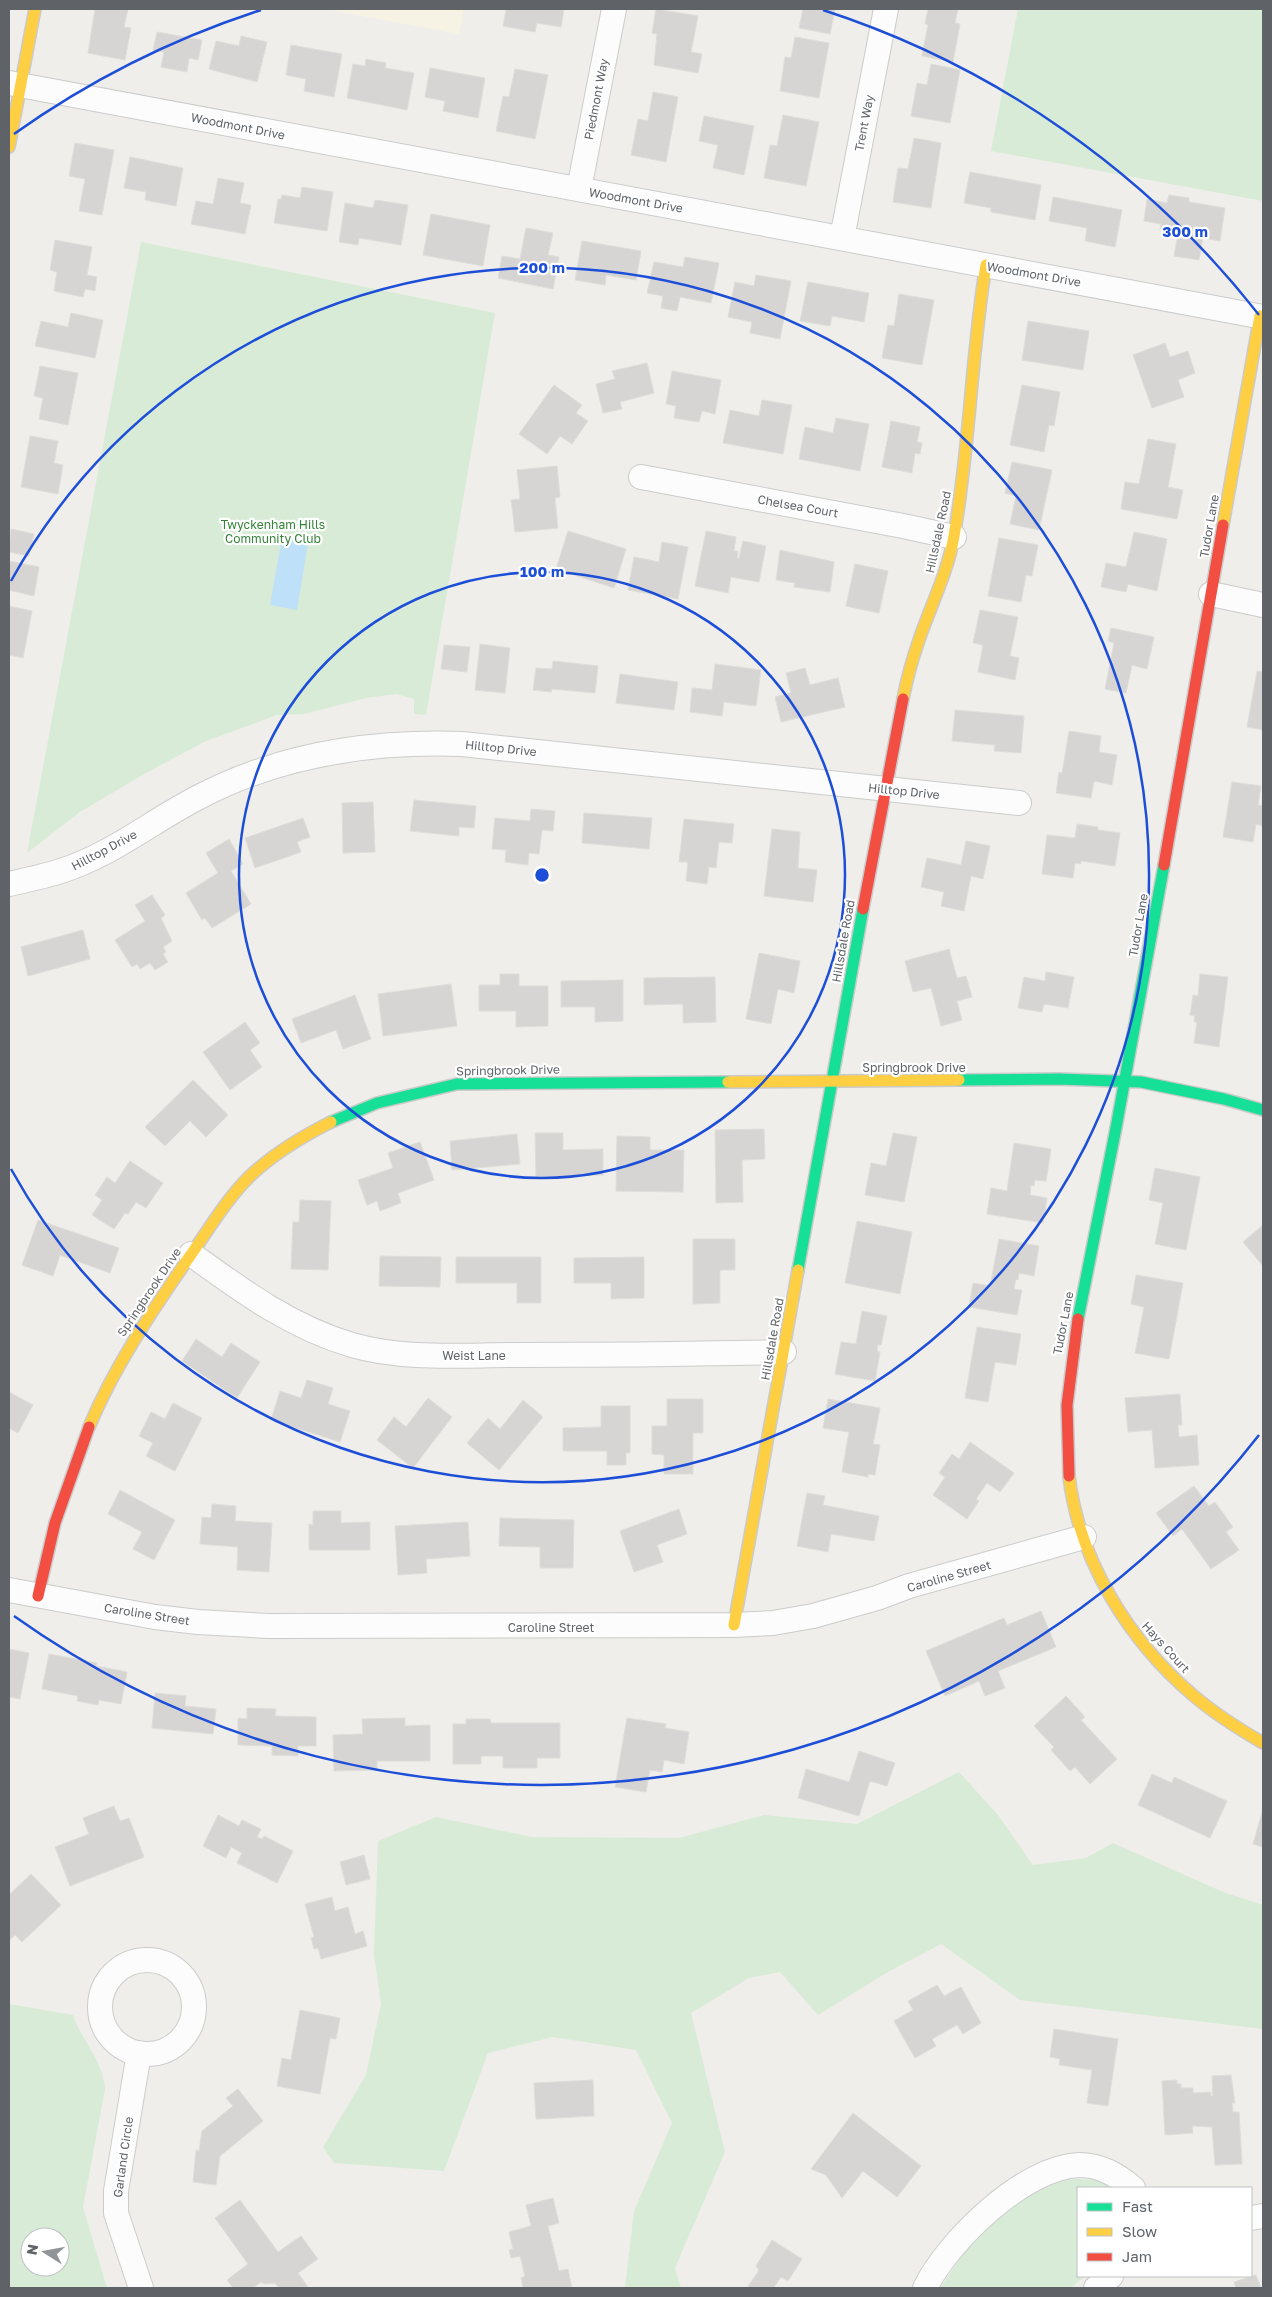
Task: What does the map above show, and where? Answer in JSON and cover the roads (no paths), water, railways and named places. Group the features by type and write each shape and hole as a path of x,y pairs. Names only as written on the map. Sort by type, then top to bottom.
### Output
{"street":[{"path":"9,148 14,84 35,9"},
{"name":"Piedmont Way","path":"579,189 614,9"},
{"name":"Trent Way","path":"842,238 886,9"},
{"name":"Woodmont Drive","path":"14,84 1262,317"},
{"name":"Hillsdale Road","path":"734,1626 885,788 915,653 939,591 954,537 965,465 976,316 986,265"},
{"name":"Tudor Lane","path":"1084,1538 1070,1484 1066,1433 1066,1400 1071,1351 1125,1081 1262,317"},
{"name":"Chelsea Court","path":"641,477 954,537"},
{"path":"1211,594 1263,605"},
{"name":"Hilltop Drive","path":"9,884 40,877 81,863 119,844 201,796 270,766 308,756 385,745 462,744 1019,803"},
{"name":"Springbrook Drive","path":"38,1596 53,1524 84,1435 122,1358 144,1321 218,1215 244,1183 261,1167 314,1130 348,1113 383,1100 422,1090 465,1084 831,1080 1141,1082 1224,1099 1263,1110"},
{"name":"Weist Lane","path":"191,1254 275,1312 316,1332 372,1350 420,1355 652,1355 784,1352"},
{"name":"Caroline Street","path":"9,1590 155,1617 198,1622 268,1626 734,1626 773,1623 813,1616 910,1586 1084,1538"},
{"name":"Hays Court","path":"1084,1538 1096,1571 1115,1606 1149,1651 1198,1700 1218,1716 1263,1743"},
{"name":"Garland Circle","path":"139,2053 116,2191 116,2213 141,2288"},
{"path":"925,2288 940,2265 965,2234 994,2206 1038,2176 1054,2169 1078,2165 1096,2167 1116,2174 1133,2187"},
{"path":"1096,2288 1110,2277"}],"water":[{"path":"282,538 308,543 297,610 270,605"}],"park label":[{"name":"Twyckenham Hills Community Club","path":"273,531"}]}
